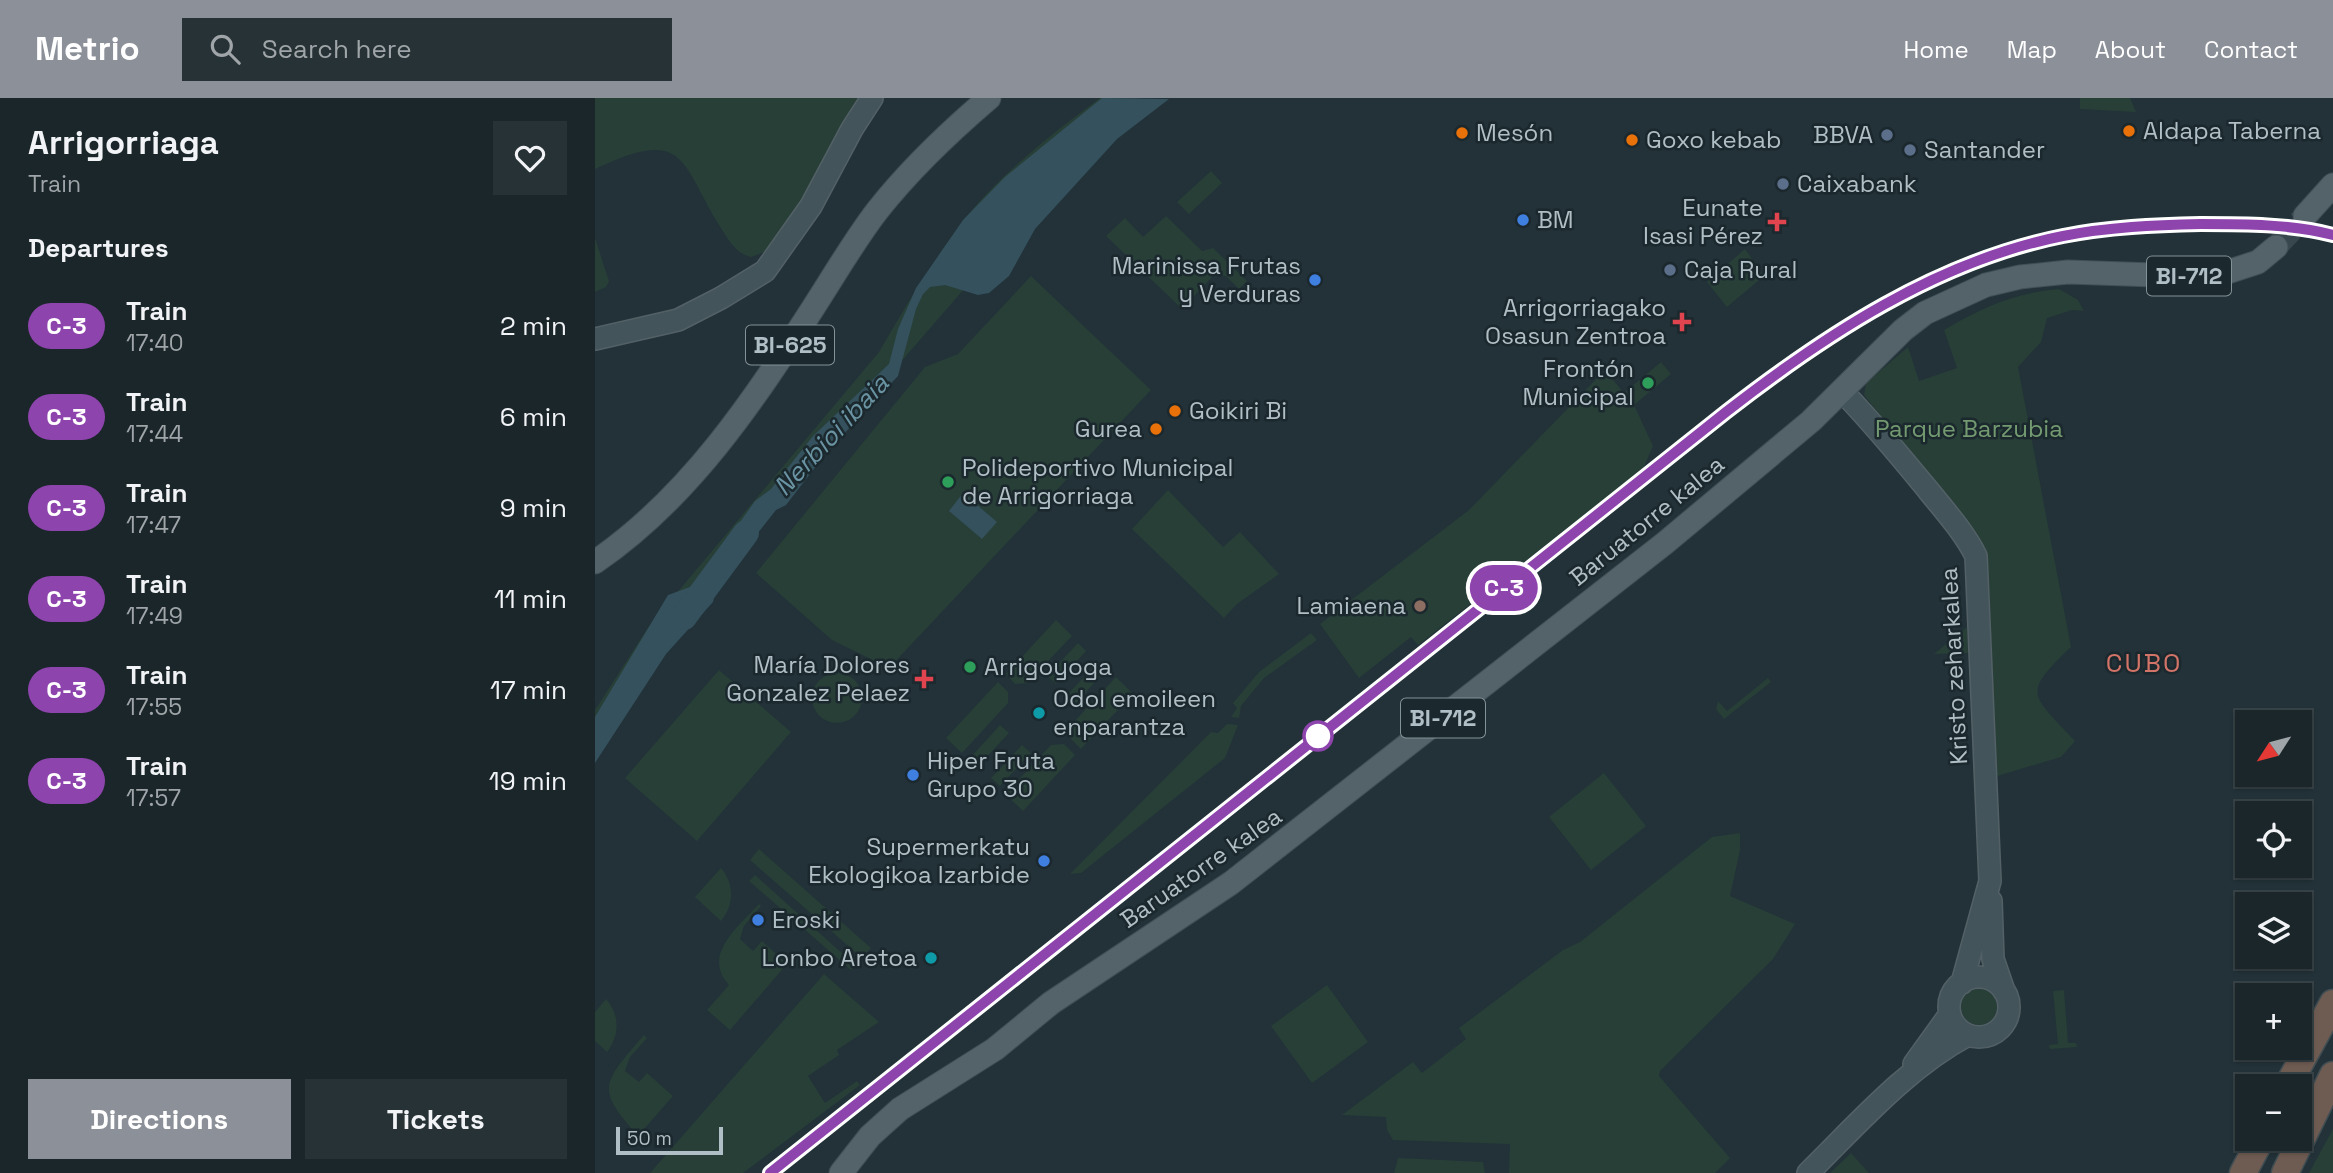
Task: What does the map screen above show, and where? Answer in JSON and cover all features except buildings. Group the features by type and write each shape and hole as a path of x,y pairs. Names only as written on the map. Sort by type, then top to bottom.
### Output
{"highway":[{"path":"2294,1074 2333,1003"},
{"path":"2285,1173 2333,1075"},
{"path":"2243,1173 2255,1151"}],"main road":[{"name":"BI-625","path":"595,562 653,518 704,464 775,368 876,212 924,157 970,114 992,98"},
{"path":"2305,216 2333,185"},
{"name":"Baruatorre kalea","path":"841,1173 881,1124 995,1049 1141,941 1231,883 1665,543 1842,391 1903,330 1925,313 1986,285 2047,273 2212,277 2258,262 2276,247"}],"street":[{"path":"595,339 678,320 765,271 811,206 872,98"},
{"path":"595,324 637,328"},
{"name":"Kristo zeharkalea","path":"1842,391 1931,493 1969,542 1976,556 1990,881 1962,982"},
{"path":"1808,1173 1898,1086 1945,1048 1968,1035 1987,1036 2001,1028 2009,1009 1993,959 1990,881"},
{"path":"1968,1035 1954,1025 1950,1014 1951,996 1962,982 1985,978 2004,991"},
{"path":"1898,1086 1950,1014"}],"green space":[{"path":"595,98 870,98 776,242 765,252 751,257 739,251 729,241 688,171 678,158 666,151 649,150 595,169"},
{"path":"1100,98 1139,98 1110,121 675,622 595,746 595,710 649,626 879,352 919,285 964,220 1010,171"},
{"path":"2080,98 2130,98 2136,112 2080,109"},
{"path":"1211,171 1222,183 1189,214 1177,202"},
{"path":"1166,216 1202,251 1213,248 1247,281 1239,289 1226,276 1214,275 1182,309 1106,236 1125,218 1143,237"},
{"path":"595,238 609,281 606,287 595,292"},
{"path":"1745,249 1764,276 1727,307 1707,282"},
{"name":"Polideportivo Municipal de Arrigorriaga","path":"1031,276 1151,390 889,668 832,640 756,573 925,367 958,354"},
{"name":"Parque Barzubia","path":"2059,289 2078,300 2084,311 2072,310 2047,318 2041,342 2018,367 2071,647 2044,675 2038,694 2041,703 2075,741 2061,757 1994,777 1985,553 1978,536 1864,395 1866,383 1908,347 1919,381 1957,368 1944,330 1999,302"},
{"path":"1661,362 1671,374 1634,405 1653,446 1643,469 1418,645 1411,637 1359,678 1320,624 1469,510 1605,370 1624,393"},
{"path":"1168,490 1223,547 1240,532 1279,574 1237,604 1224,618 1132,529"},
{"path":"1056,620 1072,636 1027,683 1015,684 1006,674"},
{"path":"1967,627 1968,653 1934,654"},
{"path":"1311,633 1317,640 1264,678 1241,706 1239,718 1231,717 1237,708 1233,703 1259,672"},
{"path":"1078,643 1086,651 1056,684 1047,676"},
{"path":"1098,662 1106,670 1076,703 1067,695"},
{"path":"719,670 791,732 697,841 625,778"},
{"path":"837,673 854,681 862,698 854,715 837,723 820,715 812,698 820,681"},
{"path":"1116,677 1133,694 1081,749 1070,738 1070,726"},
{"path":"1768,678 1771,682 1724,719 1716,709 1718,701 1727,711"},
{"path":"998,682 1008,692 1008,703 962,753 946,738"},
{"path":"1227,724 1238,725 1225,758 1081,873 1070,874 1211,732 1218,733"},
{"path":"1000,725 1009,733 978,766 970,758"},
{"path":"1064,744 1075,755 1023,811 1005,794 1051,745"},
{"path":"1022,745 1031,753 1000,786 991,778"},
{"path":"1604,773 1646,826 1591,870 1549,817"},
{"path":"1740,833 1740,850 1730,896 1795,924 1773,959 1660,1071 1659,1076 1730,1158 1715,1173 1509,1173 1510,1144 1393,1140 1387,1130 1386,1117 1342,1115 1413,1062 1422,1073 1466,1039 1459,1028 1563,950 1580,942 1712,837"},
{"path":"759,849 871,948 862,958 750,860"},
{"path":"721,868 728,880 731,901 721,921 695,897"},
{"path":"755,875 855,965 851,970 749,881"},
{"path":"759,904 761,906 744,926 740,939 753,951 762,941 787,964 730,1030 707,1010 729,985 721,974 721,952 733,931"},
{"path":"824,974 879,1022 837,1050 839,1055 808,1076 825,1103 857,1081 860,1085 743,1173 650,1173"},
{"path":"1327,985 1368,1042 1312,1083 1271,1026"},
{"path":"1979,989 1992,994 1997,1007 1992,1020 1979,1025 1966,1020 1961,1007 1966,994"},
{"path":"2064,990 2068,1043 2076,1043 2077,1047 2050,1049 2049,1045 2058,1044 2053,991"},
{"path":"606,999 614,1012 617,1025 607,1052 595,1041 595,1012"},
{"path":"644,1035 647,1038 630,1057 625,1071 639,1082 647,1073 673,1096 638,1136 615,1107 609,1086 619,1065"},
{"path":"2333,1129 2333,1173 2309,1173"},
{"path":"1851,1153 1869,1173 1830,1173"},
{"path":"1398,1158 1483,1162 1485,1173 1394,1173"}],"water":[{"path":"1102,98 1169,99 1117,139 1035,229 1009,276 989,293 978,295 945,285 930,287 923,294 916,309 898,376 827,452 786,505 776,510 734,563 715,557 755,501 771,489 813,436 889,364 898,329 916,288 963,220 1005,177"},
{"path":"963,493 997,522 982,539 949,511"},
{"path":"690,587 715,593 713,602 666,654 595,763 595,717 668,595"}],"waterway":[{"name":"Nerbioi ibaia","path":"684,617 746,533"}],"tunnel":[{"path":"2276,247 2305,216"}],"railway":[{"path":"770,1173 1664,461 1755,390 1851,324 1953,271 2007,250 2063,236 2129,227 2230,224 2282,226 2333,235"}],"train":[{"name":"C-3","path":"770,1173 1726,412 1801,356 1864,316 1938,277 1995,255 2062,236 2142,225 2231,224 2320,231 2333,235"}],"place":[{"name":"Aldapa Taberna","path":"2129,131"},
{"name":"Mesón","path":"1462,133"},
{"name":"BBVA","path":"1887,135"},
{"name":"Goxo kebab","path":"1632,140"},
{"name":"Santander","path":"1910,150"},
{"name":"Caixabank","path":"1783,184"},
{"name":"BM","path":"1523,220"},
{"name":"Eunate Isasi Pérez","path":"1777,222"},
{"name":"Caja Rural","path":"1670,270"},
{"name":"Marinissa Frutas y Verduras","path":"1315,280"},
{"name":"Arrigorriagako Osasun Zentroa","path":"1682,322"},
{"name":"Frontón Municipal","path":"1648,383"},
{"name":"Goikiri Bi","path":"1175,411"},
{"name":"Gurea","path":"1156,429"},
{"name":"Polideportivo Municipal de Arrigorriaga","path":"948,482"},
{"name":"Lamiaena","path":"1420,606"},
{"name":"Arrigoyoga","path":"970,667"},
{"name":"María Dolores Gonzalez Pelaez","path":"924,679"},
{"name":"Odol emoileen enparantza","path":"1039,713"},
{"name":"Hiper Fruta Grupo 30","path":"913,775"},
{"name":"Supermerkatu Ekologikoa Izarbide","path":"1044,861"},
{"name":"Eroski","path":"758,920"},
{"name":"Lonbo Aretoa","path":"931,958"}],"district":[{"name":"CUBO","path":"2144,663"}]}
